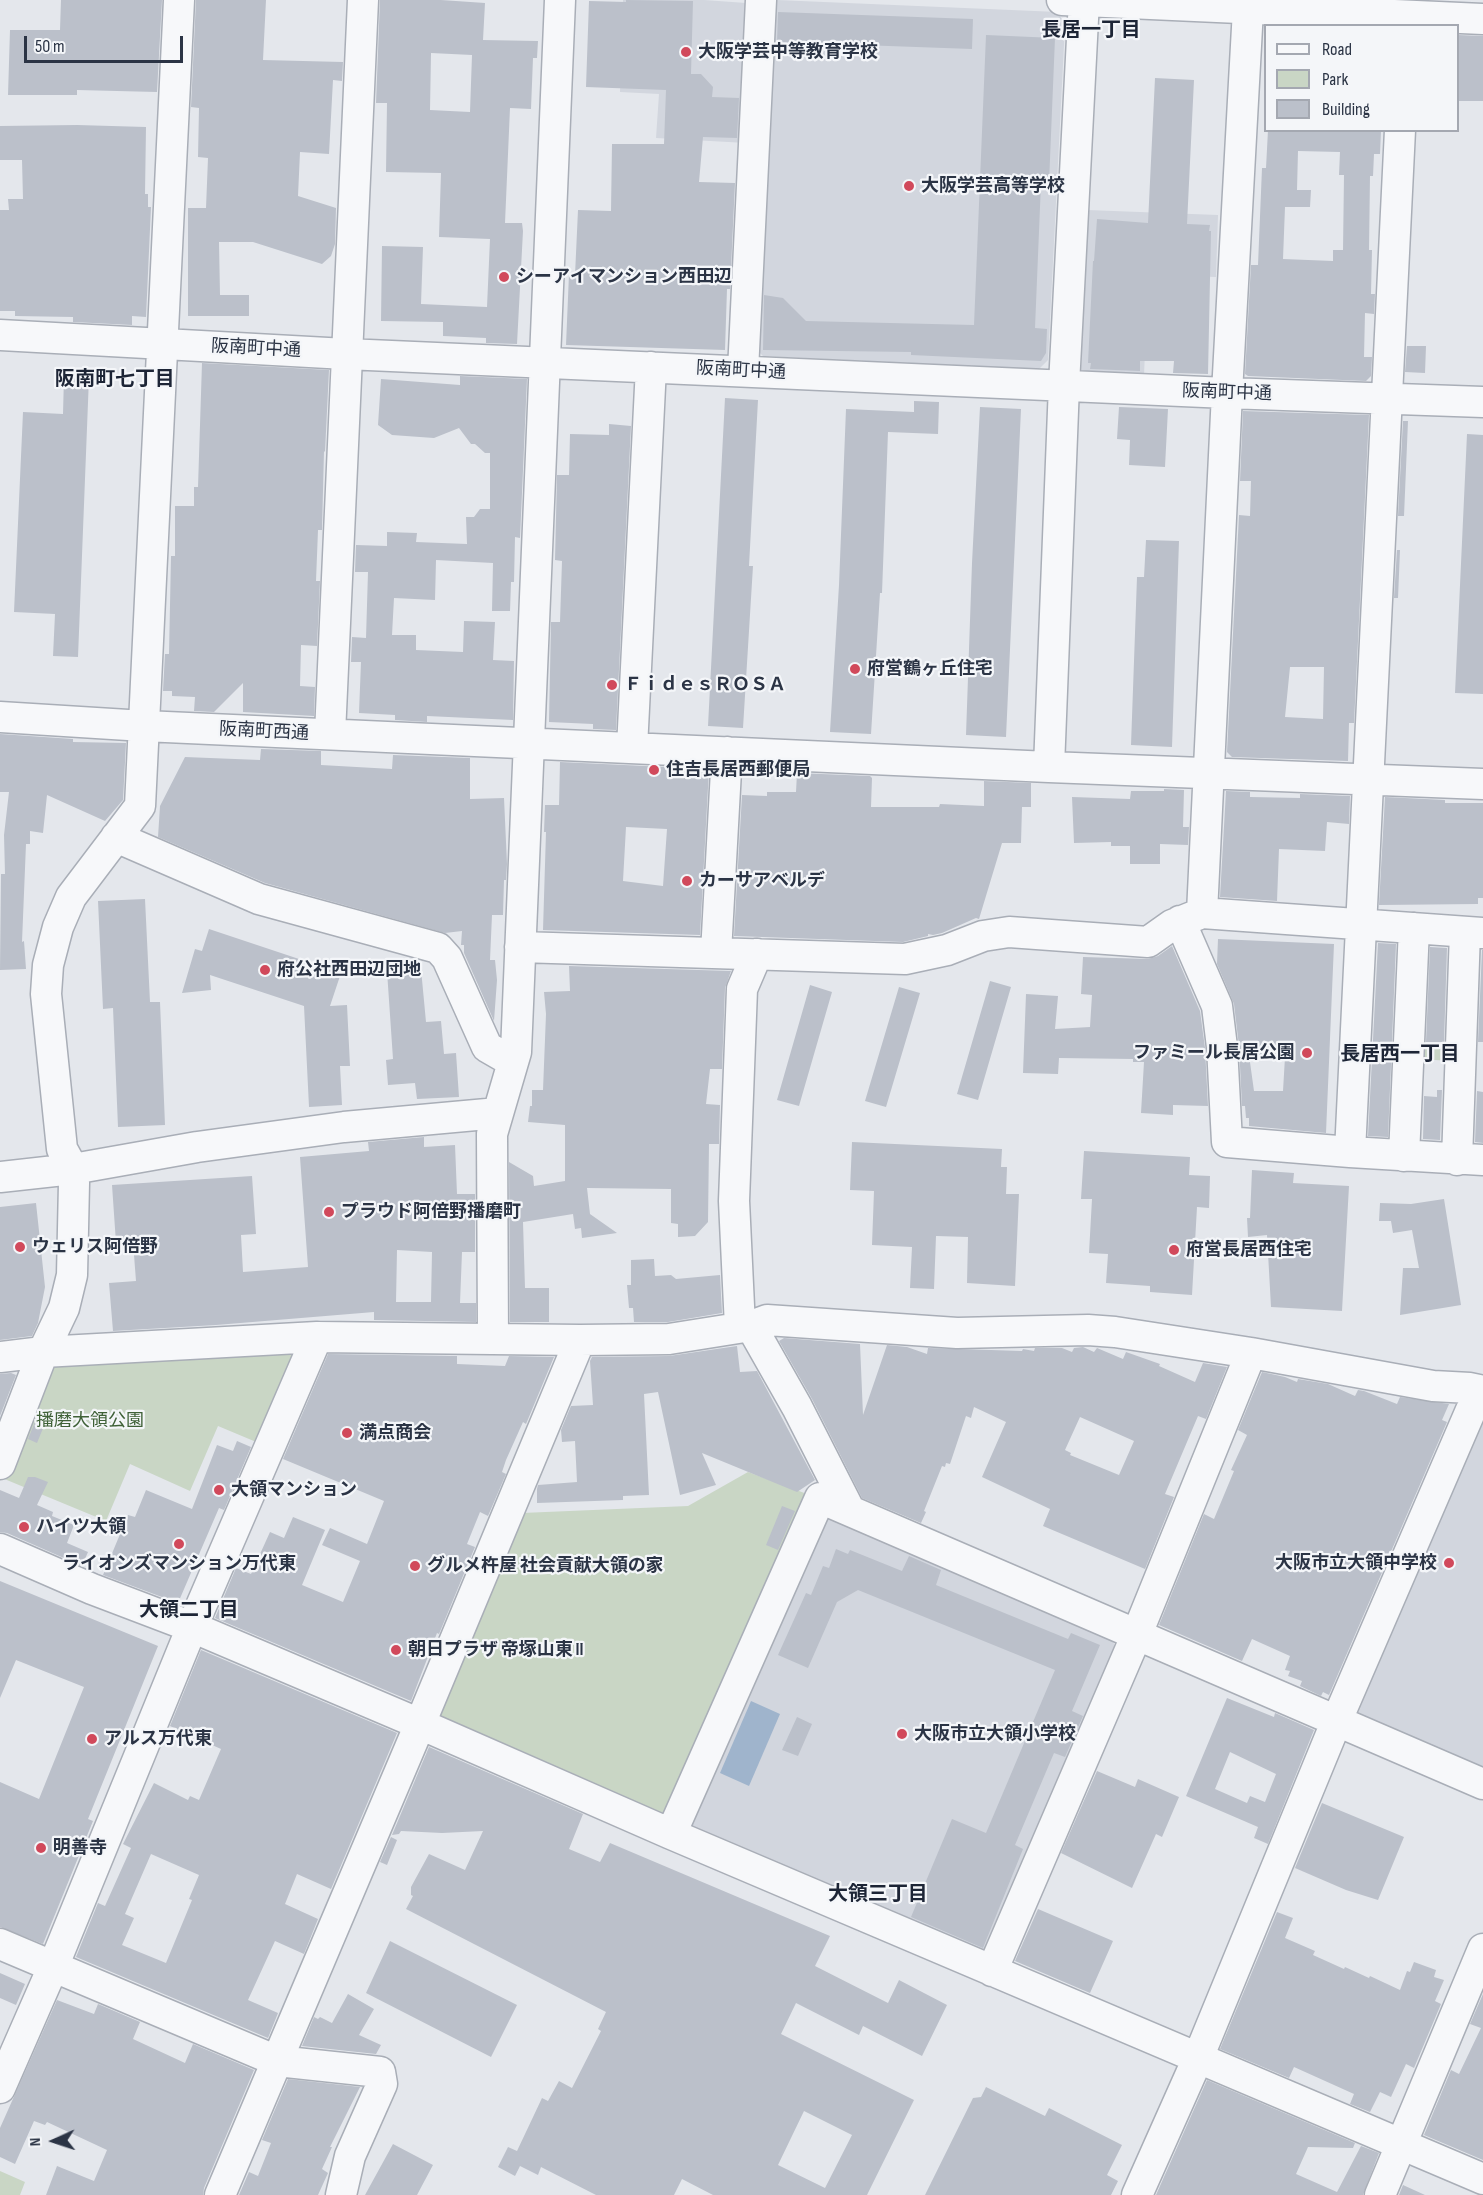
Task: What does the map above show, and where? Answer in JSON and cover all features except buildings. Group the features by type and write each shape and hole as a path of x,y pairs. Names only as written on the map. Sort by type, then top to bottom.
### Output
{"street":[{"path":"0,1464 44,1352 64,1308 72,1275 73,1169 62,1149 46,994 48,965 58,927 71,897 140,806 179,0"},
{"path":"330,735 363,0"},
{"path":"493,1338 492,1134 516,1052 560,0"},
{"path":"743,371 761,0"},
{"path":"1049,767 1076,0 1406,20 1483,19"},
{"path":"520,947 905,959 947,950 983,936 1009,932 1148,942 1191,917 1362,924 1474,932 1470,1160 1227,1142 1222,1047 1217,1006 1191,917 1209,773 1248,9"},
{"path":"1350,1152 1400,132"},
{"name":"阪南町中通","path":"0,335 346,354 1227,393 1483,402"},
{"path":"632,748 651,367"},
{"name":"阪南町西通","path":"0,717 330,735 1483,784"},
{"path":"716,953 727,752"},
{"path":"116,837 259,899 438,948 447,958 487,1047 513,1062"},
{"path":"1404,1156 1414,928"},
{"path":"757,954 742,989 734,1201 745,1326 796,1407 850,1510"},
{"path":"0,1178 73,1169 197,1147 344,1127 498,1113"},
{"path":"0,1357 44,1352 317,1337 669,1339 745,1326 766,1320 957,1333 1088,1330 1115,1332 1251,1353 1433,1386 1483,1391"},
{"path":"0,2088 53,1967 192,1627 317,1337"},
{"path":"220,2195 580,1340"},
{"path":"992,1971 1137,1634 1251,1353"},
{"path":"1137,2195 1198,2058 1337,1720 1471,1410 1483,1402"},
{"path":"671,1834 820,1497 1483,1784"},
{"path":"0,1549 92,1589 192,1627 671,1834 1483,2179"},
{"path":"0,1944 277,2061 380,2072 382,2084 350,2156 341,2195"},
{"path":"1380,2195 1483,1949"}],"shaded area":[{"name":"大阪学芸中等教育学校","path":"623,0 704,0 746,3 746,143 656,138 659,94 620,92"},
{"name":"大阪学芸高等学校","path":"777,0 1058,12 1065,25 1048,360 1039,369 763,356 754,347 769,8"},
{"path":"1087,210 1218,215 1216,277 1148,275 1144,376 1081,373"},
{"name":"大阪市立大領中学校","path":"1483,1414 1483,1773 1355,1717 1351,1710"},
{"name":"大阪市立大領小学校","path":"822,1515 1109,1634 1116,1648 989,1952 980,1955 689,1829"}],"green space":[{"path":"1418,1045 1452,1047 1452,1061 1417,1059"},
{"name":"播磨大領公園","path":"301,1347 261,1444 218,1426 190,1491 130,1464 106,1521 2,1478 47,1371 55,1364"},
{"path":"748,1472 807,1494 664,1818 437,1722 522,1513 688,1506"},
{"path":"0,2171 25,2182 20,2195 0,2195"}],"water":[{"path":"751,1701 780,1714 749,1786 720,1773"}],"place":[{"name":"大阪学芸中等教育学校","path":"686,52"},
{"name":"大阪学芸高等学校","path":"909,186"},
{"name":"シーアイマンション西田辺","path":"504,277"},
{"name":"府営鶴ヶ丘住宅","path":"855,669"},
{"name":"ＦｉｄｅｓＲＯＳＡ","path":"612,685"},
{"name":"住吉長居西郵便局","path":"654,770"},
{"name":"カーサアベルデ","path":"687,881"},
{"name":"府公社西田辺団地","path":"265,970"},
{"name":"ファミール長居公園","path":"1307,1053"},
{"name":"プラウド阿倍野播磨町","path":"329,1212"},
{"name":"ウェリス阿倍野","path":"20,1247"},
{"name":"府営長居西住宅","path":"1174,1250"},
{"name":"満点商会","path":"347,1433"},
{"name":"大領マンション","path":"219,1490"},
{"name":"ハイツ大領","path":"24,1527"},
{"name":"ライオンズマンション万代東","path":"179,1544"},
{"name":"大阪市立大領中学校","path":"1449,1563"},
{"name":"グルメ杵屋 社会貢献大領の家","path":"415,1566"},
{"name":"朝日プラザ 帝塚山東 II","path":"396,1650"},
{"name":"大阪市立大領小学校","path":"902,1734"},
{"name":"アルス万代東","path":"92,1739"},
{"name":"明善寺","path":"41,1848"}],"district":[{"name":"長居一丁目","path":"1091,31"},
{"name":"阪南町七丁目","path":"115,380"},
{"name":"長居西一丁目","path":"1400,1055"},
{"name":"大領二丁目","path":"189,1611"},
{"name":"大領三丁目","path":"878,1895"}]}
